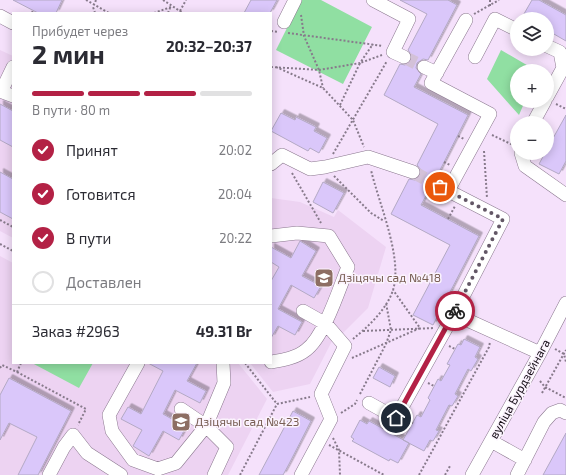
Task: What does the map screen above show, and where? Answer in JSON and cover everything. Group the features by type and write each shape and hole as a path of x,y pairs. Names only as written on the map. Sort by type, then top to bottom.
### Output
{"street":[{"path":"284,22 295,0"},
{"path":"373,0 409,19 397,52"},
{"path":"0,16 12,22"},
{"path":"475,57 495,19 510,26"},
{"path":"448,191 490,114 432,83 466,20"},
{"path":"554,49 560,52 563,68 554,84"},
{"path":"424,67 437,73"},
{"path":"5,92 12,70"},
{"path":"272,163 282,155 310,168 325,167 368,157 413,172"},
{"path":"523,160 525,166 566,194"},
{"path":"369,403 396,418 454,314 503,219 433,183"},
{"path":"272,236 297,233 329,236 348,267 326,324 307,350 292,358 272,362"},
{"name":"вуліца Бурдзейнага","path":"472,475 566,303"},
{"path":"301,475 329,423 321,394 345,346 326,324 303,311"},
{"path":"454,314 540,353"},
{"path":"137,364 109,415 112,431 133,460 158,469 176,463 206,426 224,383 222,364"},
{"path":"181,409 206,426 227,447 214,475"},
{"path":"517,475 544,422 552,413 560,410 566,413"},
{"path":"49,475 64,447 73,435 87,453 121,475"},
{"path":"491,441 525,460"}],"path":[{"path":"86,0 107,12"},
{"path":"95,12 94,5 96,0"},
{"path":"163,0 171,7 181,12 186,0"},
{"path":"478,11 499,0"},
{"path":"157,12 171,7"},
{"path":"168,12 171,7"},
{"path":"301,14 304,36 319,70 323,88"},
{"path":"272,31 373,44 397,52"},
{"path":"340,105 360,63 373,44"},
{"path":"272,67 319,70 360,63 397,52"},
{"path":"385,222 370,212 325,167 353,120 397,52"},
{"path":"276,67 323,88 353,120 368,157 395,255 397,272 393,290 386,303 363,331 345,346"},
{"path":"482,130 510,144"},
{"path":"482,130 488,212"},
{"path":"282,155 329,236"},
{"path":"0,220 12,226"},
{"path":"0,244 12,250"},
{"path":"393,290 420,328"},
{"path":"340,475 339,450 329,423 355,404 386,344 391,330 386,303"},
{"path":"363,331 447,327"},
{"path":"336,365 420,328"},
{"path":"419,475 489,347 492,331"},
{"path":"542,393 566,350"},
{"path":"564,354 566,362"},
{"path":"17,372 21,364"},
{"path":"246,364 277,404"},
{"path":"0,368 2,365 17,372 86,409 73,435"},
{"path":"540,381 545,387 566,398"},
{"path":"240,475 277,404 321,394"},
{"path":"319,441 339,450 384,475"},
{"path":"445,475 450,466"}],"shaded area":[{"path":"0,50 12,56 12,237 0,231"},
{"name":"Дзіцячы сад №418","path":"272,198 300,202 334,217 338,210 386,247 368,308 343,333 332,341 310,384 273,392 251,364 272,364"},
{"path":"0,256 12,262 12,364 239,364 267,399 228,475 0,475"}],"green space":[{"path":"301,0 321,0 372,27 343,84 276,50"},
{"path":"501,50 525,64 510,64 510,105 487,79"},
{"path":"513,108 522,108 519,115"},
{"path":"34,364 92,364 79,388"}],"building":[{"path":"13,0 62,0 56,12 36,12"},
{"path":"251,0 277,0 271,12 245,12"},
{"path":"400,0 448,0 457,5 428,60 423,59 417,63 416,68 421,74 414,87 468,115 437,176 429,176 425,183 429,190 421,205 479,236 433,325 413,315 450,245 391,214 409,179 415,180 420,175 421,170 417,165 438,124 384,95 400,64 405,65 411,61 412,56 408,50 427,14"},
{"path":"532,0 539,0 566,15 566,41 554,34 554,12 525,12"},
{"path":"0,104 12,110 12,146 0,140"},
{"path":"281,113 295,120 296,117 316,127 314,131 327,138 319,153 310,148 308,151 272,132"},
{"path":"566,115 566,161 559,174 539,164 541,160 554,160 554,136"},
{"path":"0,172 12,178 12,218 0,212"},
{"path":"323,182 344,193 333,213 313,202"},
{"path":"300,241 316,251 302,276 321,286 314,298 291,285 278,309 302,322 295,335 278,326 272,336 272,279 279,267 272,263 272,248 291,258"},
{"path":"464,339 480,347 475,357 478,359 471,371 468,369 455,394 458,396 452,406 449,405 436,430 439,431 433,441 430,440 424,451 403,440 417,415 421,417 430,400 428,398 438,379 441,381 450,365 447,364 458,344 461,345"},
{"path":"150,364 196,364 187,381 206,391 200,403 175,390 163,414 186,427 179,440 163,431 149,456 133,446 142,430 121,419 128,407 141,414 163,371"},
{"path":"379,367 395,376 390,387 373,378"},
{"path":"9,378 71,411 38,475 18,475 37,437 9,423 0,440 0,395"},
{"path":"293,411 311,421 289,464 283,475 259,475"},
{"path":"360,420 367,424 369,421 409,443 398,463 390,459 389,461 352,441 354,439 351,437"},
{"path":"566,433 566,475 543,475"}],"tunnel":[{"path":"404,57 424,67"},
{"path":"413,172 433,183"}],"way so far":[{"path":"440,187 503,219 455,311"}],"place":[{"name":"Дзіцячы сад №418","path":"324,278"},
{"name":"Дзіцячы сад №423","path":"181,422"}],"route":[{"path":"396,418 455,311"}]}
